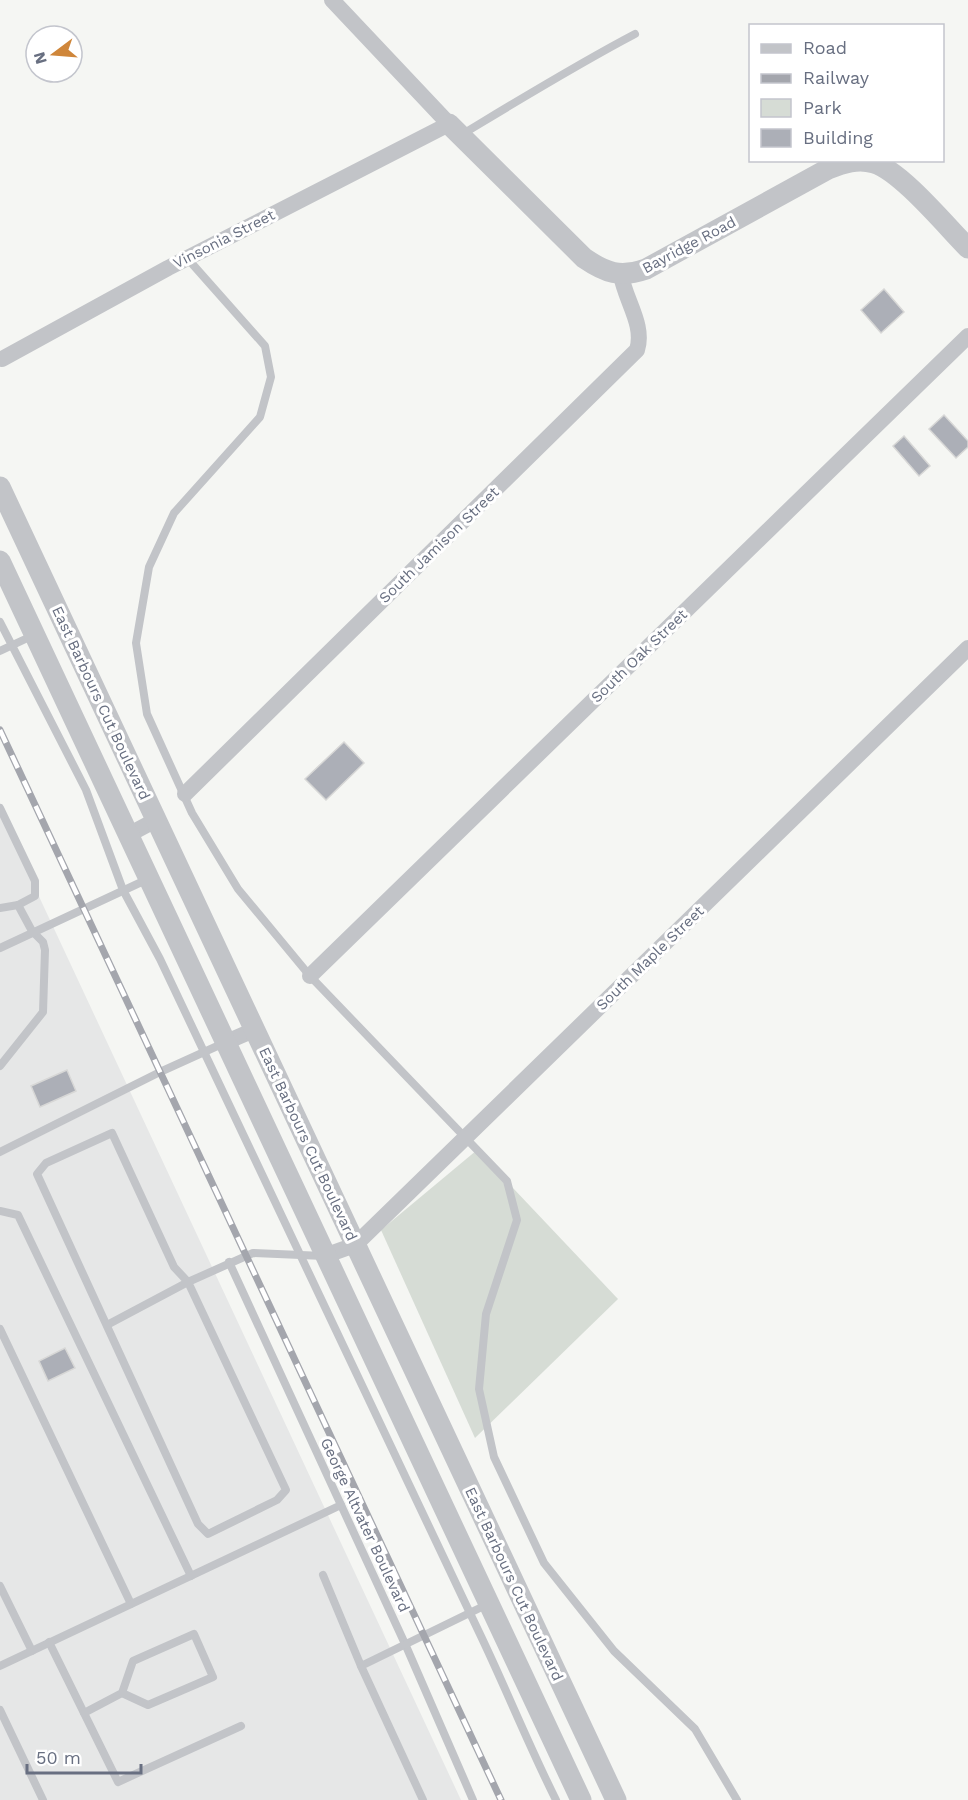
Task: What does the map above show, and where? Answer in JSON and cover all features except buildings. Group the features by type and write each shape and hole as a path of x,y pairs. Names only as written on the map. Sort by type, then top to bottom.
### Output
{"street":[{"name":"Bayridge Road","path":"332,0 455,130 584,258 602,270 621,275 646,269 828,169 849,162"},
{"name":"Vinsonia Street","path":"2,359 187,258 455,130"},
{"name":"Bayridge Road","path":"864,162 876,163 899,178 968,248"},
{"name":"South Jamison Street","path":"185,794 637,350 640,339 639,330 624,293 621,275"},
{"name":"South Oak Street","path":"310,976 968,336"},
{"name":"East Barbours Cut Boulevard","path":"0,487 616,1800"},
{"name":"East Barbours Cut Boulevard","path":"0,561 427,1474 479,1608 581,1800"},
{"path":"34,635 63,622"},
{"name":"South Maple Street","path":"324,1256 356,1245 968,648"},
{"path":"128,835 156,820"},
{"path":"224,1043 254,1030"},
{"path":"427,1474 456,1460"},
{"path":"479,1608 516,1590"}],"lane":[{"path":"455,130 537,92 558,76 635,33"},
{"path":"187,258 265,346 272,377 260,417 174,513 149,567 136,644 147,714 192,813 238,889 310,976 507,1181 517,1220 486,1314 479,1389 494,1457 544,1563 614,1651 695,1729 737,1800"},
{"path":"0,622 86,790 123,890 160,959 298,1255 479,1608 556,1800"},
{"path":"0,651 34,635"},
{"path":"0,808 35,881 35,896 18,905 0,908"},
{"path":"0,948 32,931 148,879"},
{"path":"0,1066 43,1012 44,942 32,931 18,905"},
{"path":"0,1152 224,1043"},
{"path":"112,1133 174,1267 188,1282 286,1490 277,1500 208,1534 198,1524 37,1174 46,1163 112,1133"},
{"path":"0,1211 18,1215 190,1576"},
{"path":"107,1325 229,1262 253,1254 324,1256"},
{"name":"George Altvater Boulevard","path":"229,1262 406,1646 473,1800"},
{"path":"0,1329 131,1604"},
{"path":"0,1666 341,1505"},
{"path":"323,1575 423,1800"},
{"path":"0,1586 32,1651"},
{"path":"362,1666 479,1608"},
{"path":"84,1713 122,1693 134,1662 194,1634 213,1677 148,1705 122,1693"},
{"path":"50,1642 118,1782 242,1726"},
{"path":"0,1710 43,1800"}],"shaded area":[{"path":"0,813 461,1800 0,1800"}],"green space":[{"path":"477,1150 618,1299 475,1438 381,1230"}],"railway":[{"path":"0,730 501,1800"}]}
